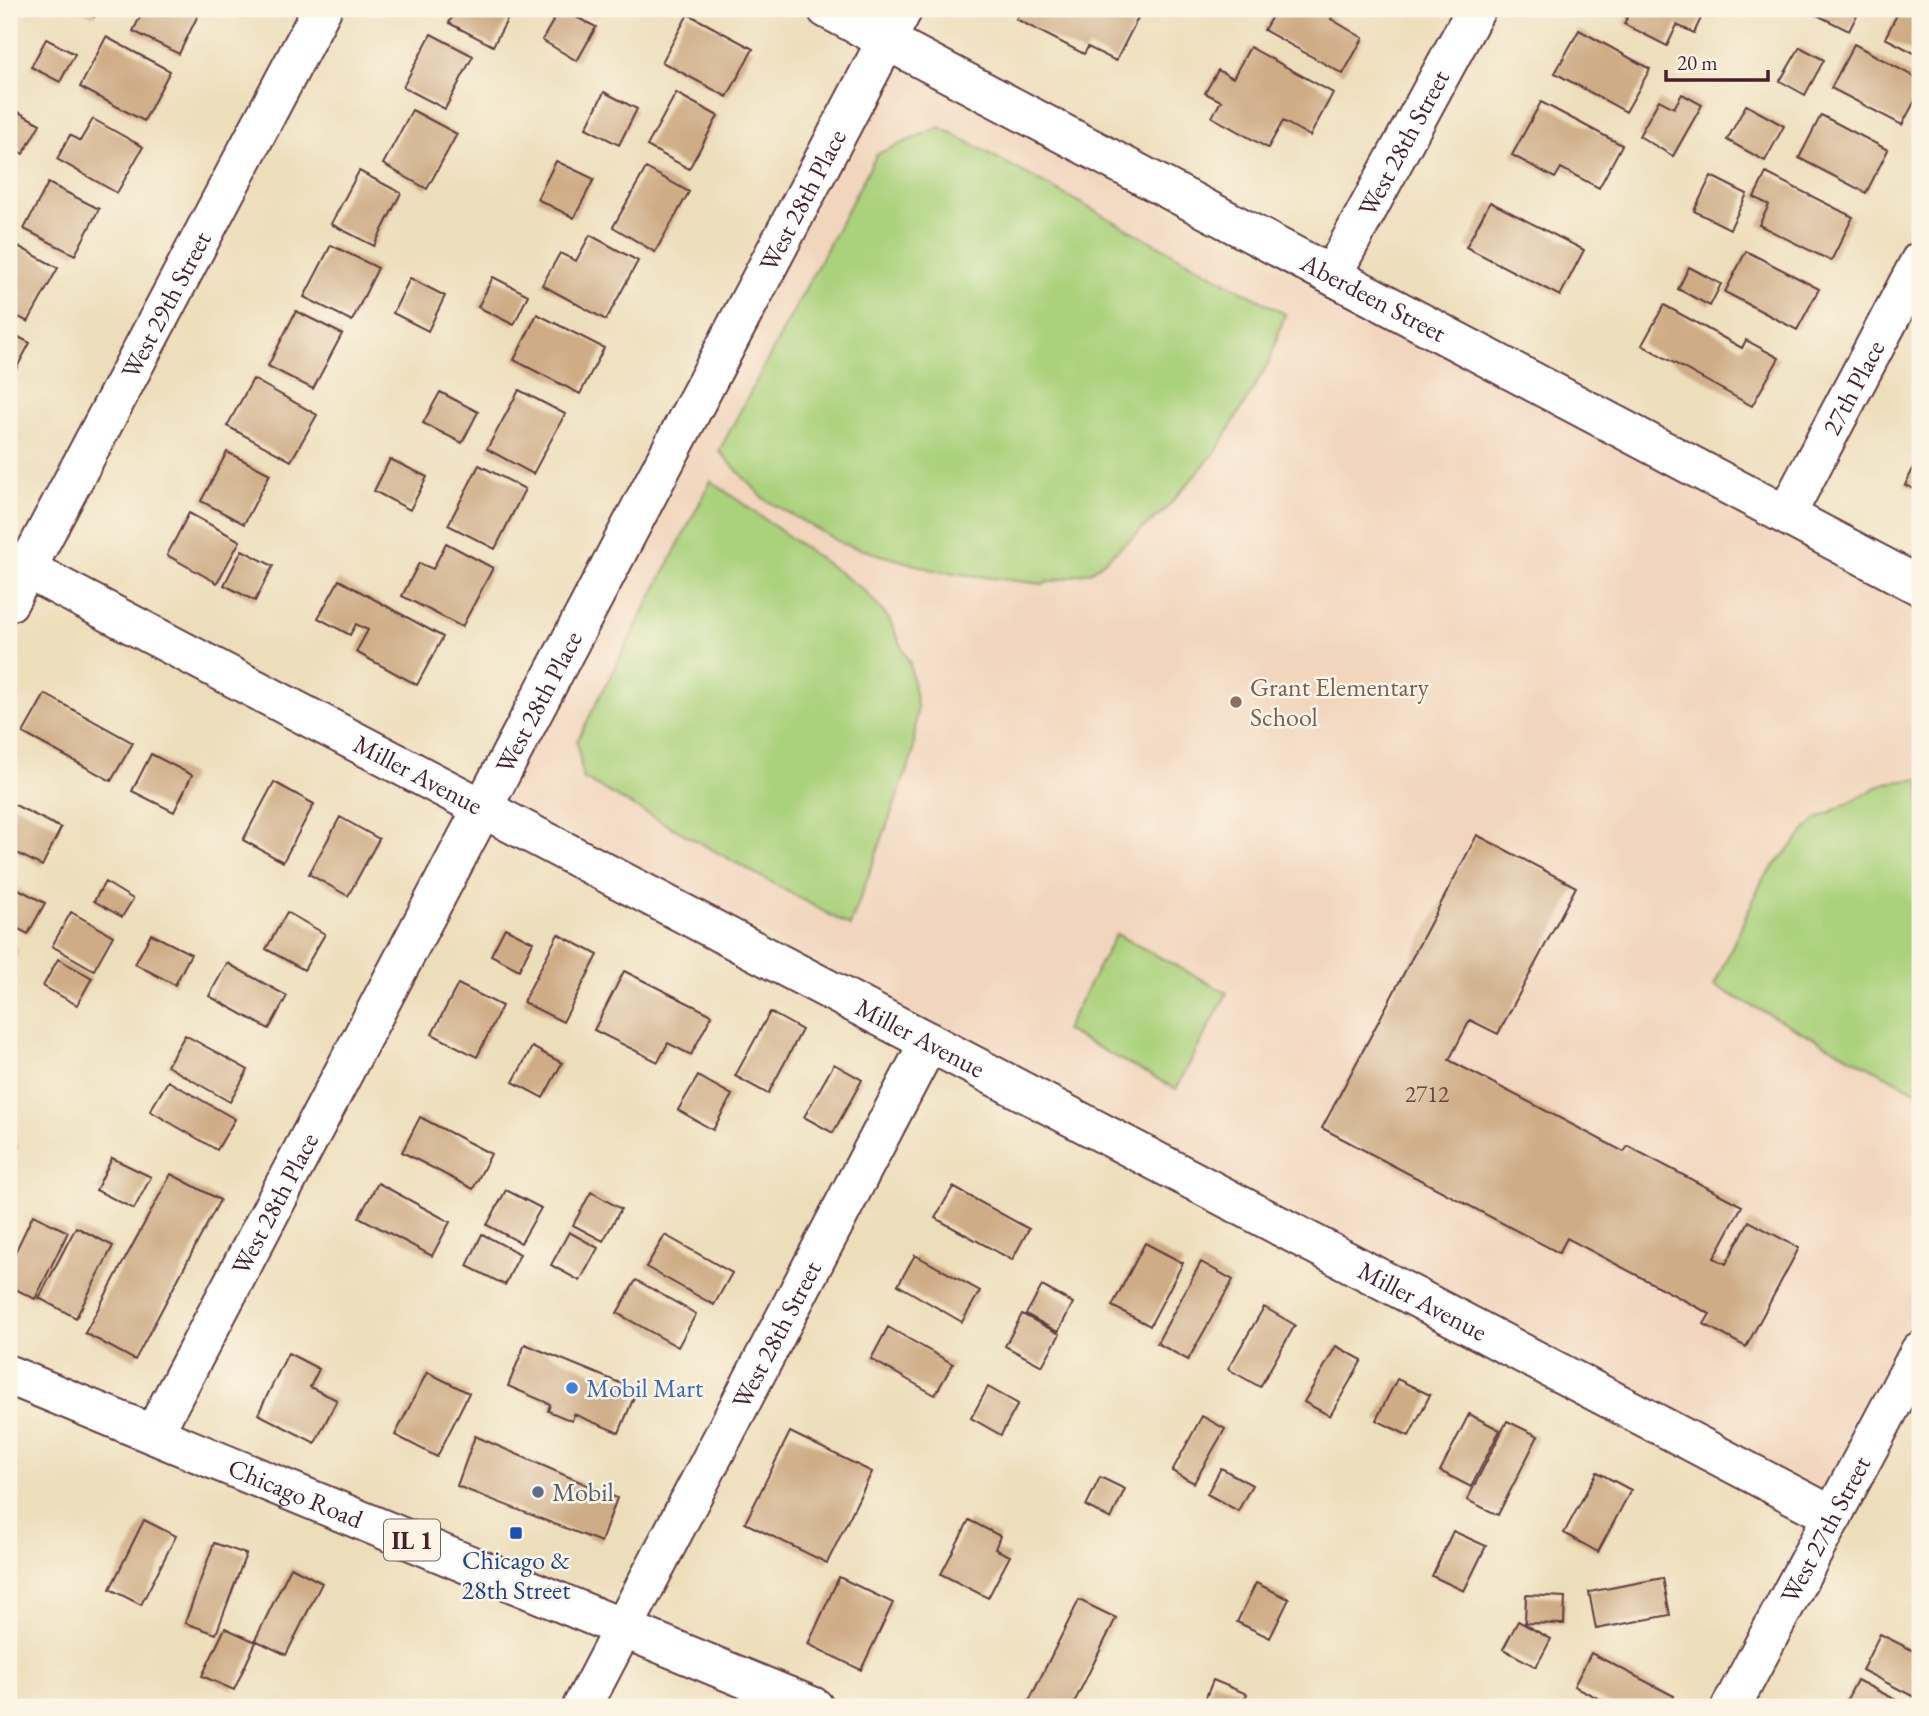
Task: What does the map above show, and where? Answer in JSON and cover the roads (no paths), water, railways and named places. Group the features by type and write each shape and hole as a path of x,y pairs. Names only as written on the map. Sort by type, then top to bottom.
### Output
{"street":[{"name":"West 29th Street","path":"15,577 322,9"},
{"name":"Aberdeen Street","path":"827,9 895,25 1332,275 1920,586"},
{"name":"West 28th Street","path":"1332,275 1476,9"},
{"name":"West 28th Place","path":"154,1433 895,25"},
{"name":"27th Place","path":"1786,515 1920,261"},
{"name":"Miller Avenue","path":"15,577 483,808 1833,1516"},
{"name":"West 28th Street","path":"582,1707 929,1042"},
{"name":"West 27th Street","path":"1731,1707 1920,1351"},
{"name":"Chicago Road","path":"9,1375 814,1707"}],"place":[{"name":"Grant Elementary School","path":"1236,702"},
{"name":"Mobil Mart","path":"572,1388"},
{"name":"Mobil","path":"538,1492"},
{"name":"Chicago & 28th Street","path":"516,1533"}]}
